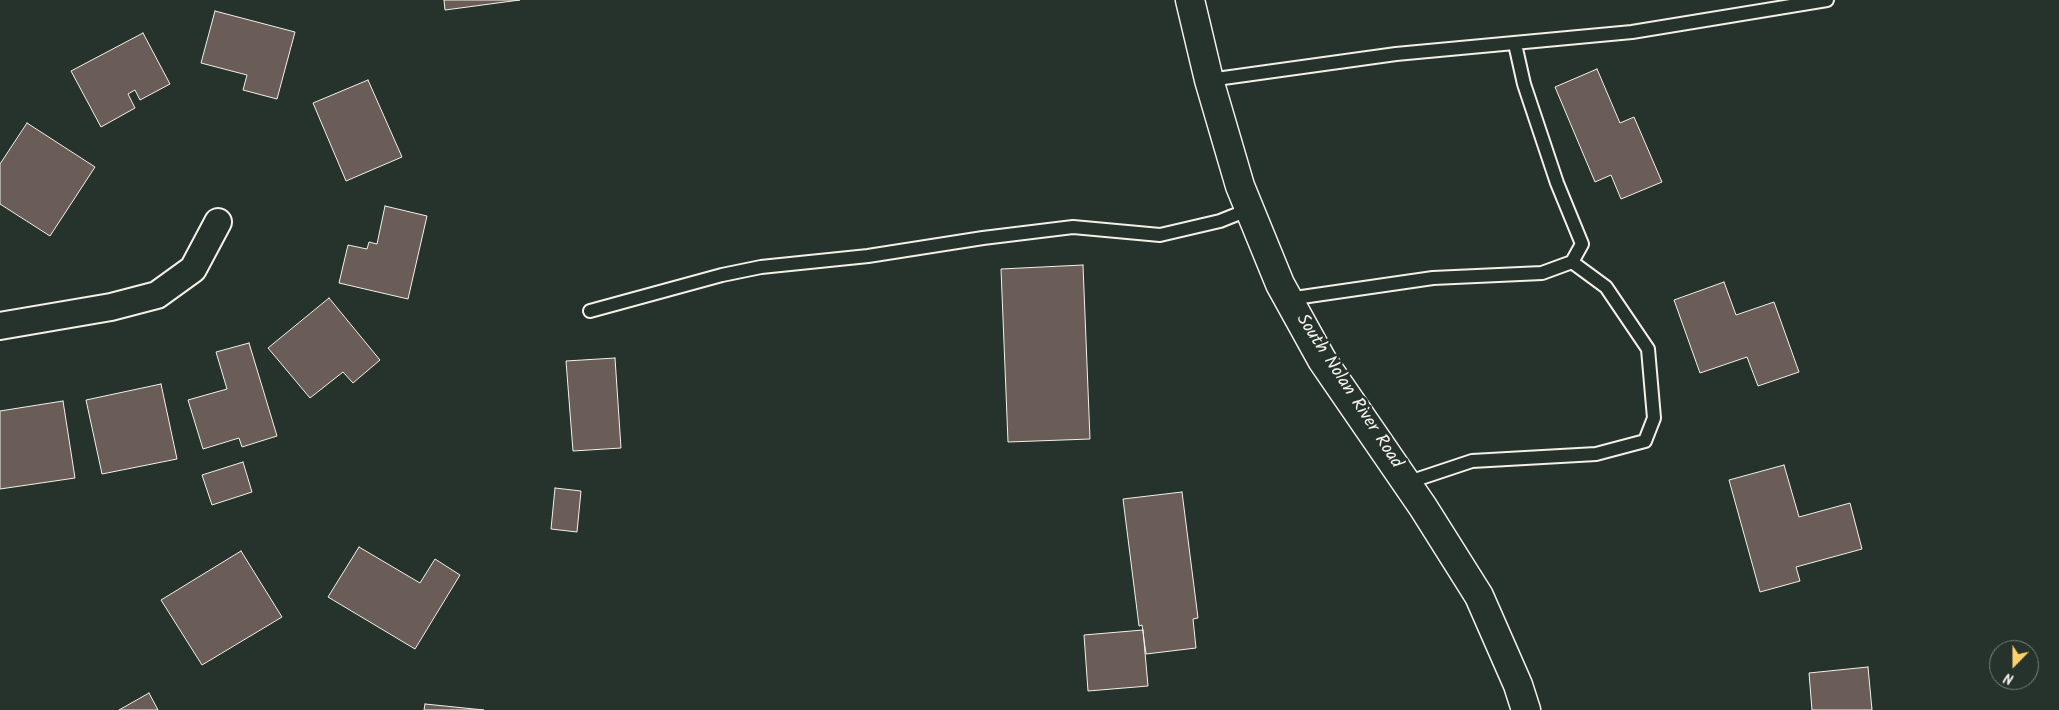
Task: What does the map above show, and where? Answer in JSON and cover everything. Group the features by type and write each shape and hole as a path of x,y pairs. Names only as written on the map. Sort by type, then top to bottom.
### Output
{"main road":[{"name":"South Nolan River Road","path":"1190,0 1209,80 1240,186 1280,284 1322,360 1406,482 1480,596 1518,685 1526,710"}],"street":[{"path":"0,326 111,307 156,295 193,269 218,222"}],"lane":[{"path":"1209,80 1396,54 1632,32 1827,0"},
{"path":"1288,299 1433,278 1542,272 1572,262 1582,244 1557,183 1524,84 1515,44"},
{"path":"590,311 722,274 761,267 868,256 983,238 1073,227 1160,235 1220,221 1250,209"},
{"path":"1406,482 1472,461 1596,454 1645,442 1654,418 1648,349 1606,287 1572,262"}],"building":[{"path":"444,0 520,0 445,10"},
{"path":"215,11 295,32 277,99 243,90 247,75 201,63"},
{"path":"143,33 170,84 140,100 135,90 128,94 135,108 101,127 71,71"},
{"path":"1597,69 1620,123 1634,117 1662,182 1621,199 1611,175 1595,182 1555,87"},
{"path":"368,80 402,157 346,181 313,103"},
{"path":"27,123 95,167 50,236 0,204 0,164"},
{"path":"385,206 427,216 408,299 339,283 348,245 367,249 369,242 377,244"},
{"path":"1083,265 1090,439 1008,442 1001,269"},
{"path":"1724,282 1736,315 1774,302 1799,372 1758,386 1747,357 1700,373 1674,300"},
{"path":"329,298 380,360 353,383 343,372 310,398 268,348"},
{"path":"249,343 277,436 242,447 239,438 203,449 188,400 227,389 216,352"},
{"path":"615,358 621,448 573,451 566,361"},
{"path":"161,384 177,459 102,474 86,400"},
{"path":"63,401 75,478 0,489 0,411"},
{"path":"243,462 252,492 212,505 202,475"},
{"path":"1784,465 1799,517 1850,503 1862,549 1796,567 1800,581 1760,592 1729,480"},
{"path":"555,488 581,491 577,532 551,529"},
{"path":"1182,492 1198,618 1193,619 1196,648 1146,654 1142,625 1139,626 1123,499"},
{"path":"359,547 420,583 435,559 460,575 415,649 328,597"},
{"path":"241,551 282,617 202,665 161,600"},
{"path":"1143,630 1148,686 1088,691 1084,635"},
{"path":"1868,667 1872,710 1812,710 1809,673"},
{"path":"149,693 158,710 119,710"},
{"path":"425,704 484,710 424,710"}]}
